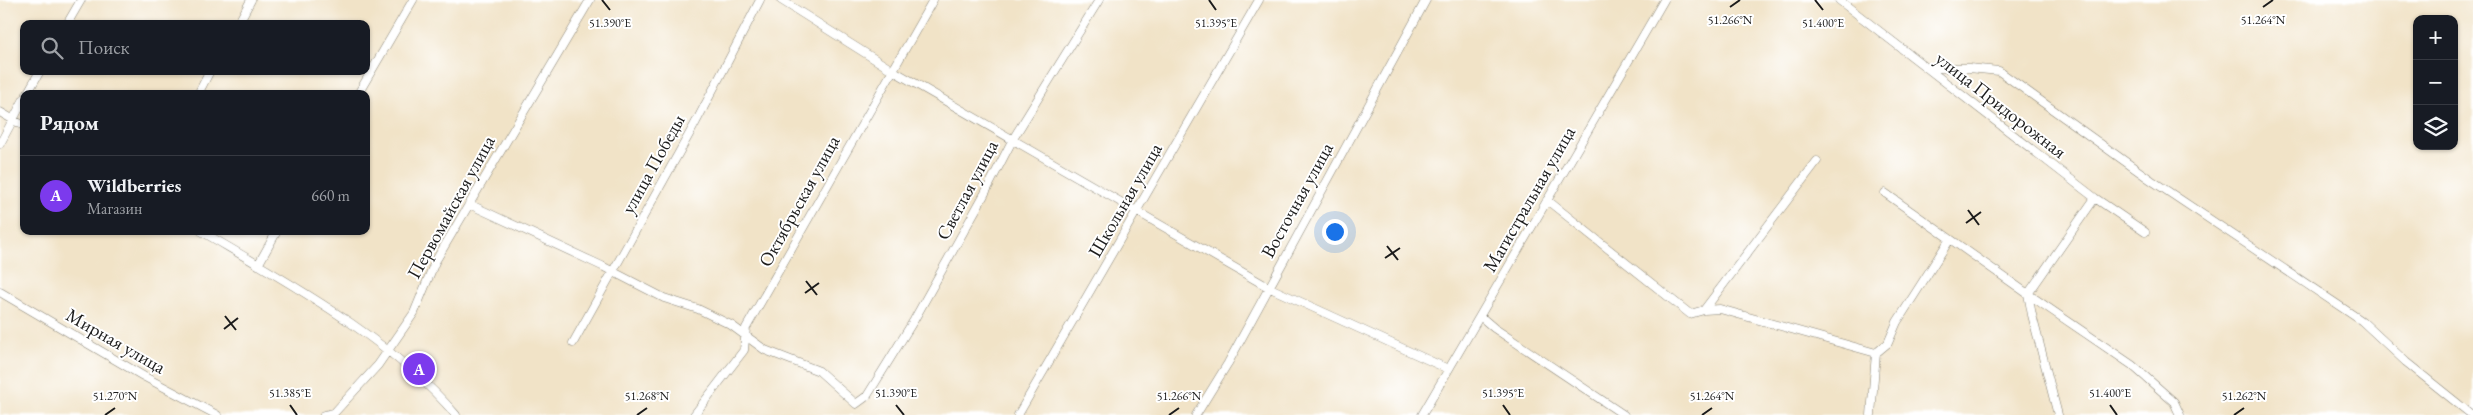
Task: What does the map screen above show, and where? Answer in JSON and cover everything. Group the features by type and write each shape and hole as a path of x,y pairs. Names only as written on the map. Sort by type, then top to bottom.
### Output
{"street":[{"path":"69,20 81,0"},
{"path":"240,20 251,0"},
{"path":"370,73 413,0"},
{"name":"Первомайская улица","path":"324,415 334,413 388,351 414,313 435,262 590,0"},
{"name":"улица Победы","path":"573,343 696,122 760,0"},
{"path":"781,0 892,70 1268,287 1448,369"},
{"name":"Октябрьская улица","path":"694,415 744,350 746,328 933,0"},
{"name":"Светлая улица","path":"746,335 765,350 819,372 856,404 867,396 914,320 1013,139 1098,0"},
{"name":"Школьная улица","path":"1018,415 1259,0"},
{"name":"Восточная улица","path":"1196,415 1228,363 1426,0"},
{"name":"Магистральная улица","path":"1422,415 1664,0"},
{"name":"улица Придорожная","path":"1839,0 2095,198 2145,232"},
{"path":"1927,68 1968,68 1999,71 2151,180 2362,321 2406,362 2472,415"},
{"path":"29,90 38,75"},
{"path":"200,90 208,75"},
{"path":"360,90 369,75"},
{"path":"0,144 20,107"},
{"path":"0,112 20,124"},
{"path":"1704,310 1817,161"},
{"path":"1885,193 2132,365 2174,402 2180,415"},
{"path":"2058,415 2028,294 2095,198"},
{"path":"1547,200 1690,314 1704,310 1720,309 1876,354"},
{"path":"469,204 612,271 664,298 698,309 731,325 746,335"},
{"path":"208,235 321,305 388,351 419,376 456,415"},
{"path":"258,265 275,235"},
{"path":"1871,415 1876,354 1888,343 1897,322 1950,239"},
{"name":"Мирная улица","path":"0,292 143,376 217,415"},
{"path":"1480,316 1494,328 1624,415"}],"place":[{"name":"Wildberries","path":"419,369"}]}
